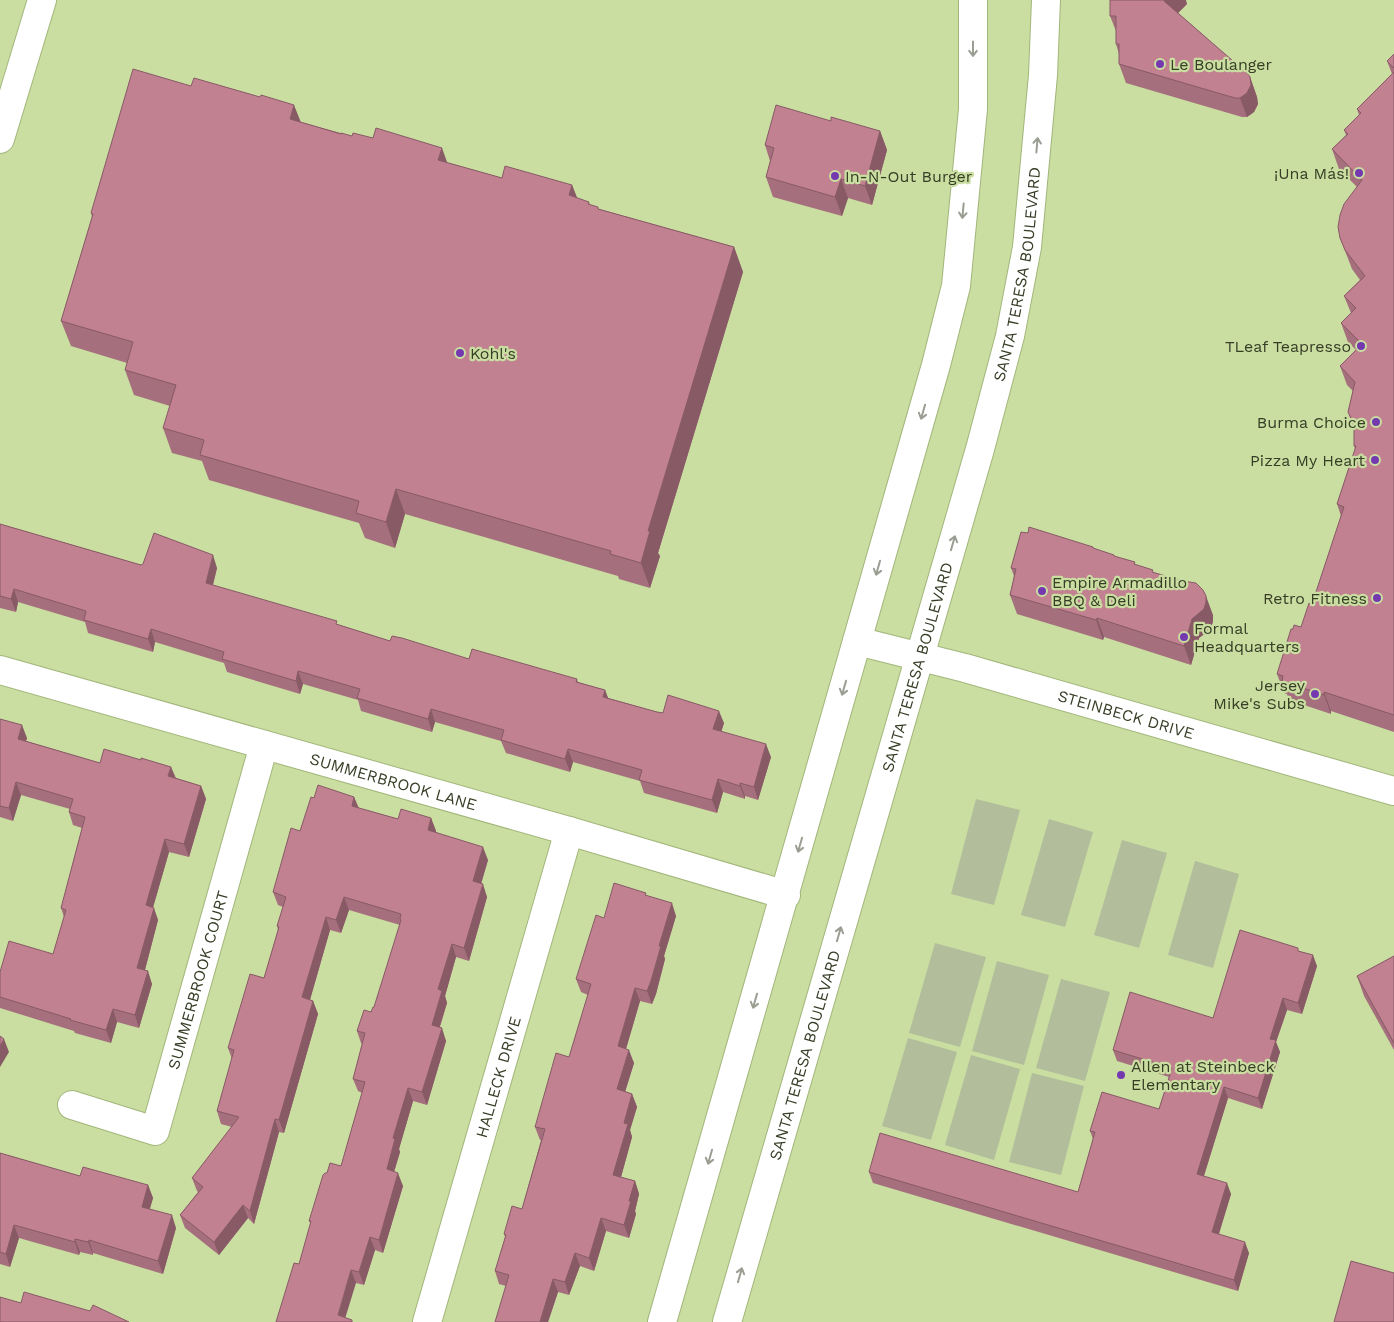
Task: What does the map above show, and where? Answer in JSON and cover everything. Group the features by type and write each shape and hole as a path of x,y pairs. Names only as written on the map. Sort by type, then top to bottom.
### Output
{"main road":[{"path":"0,139 42,0"},
{"path":"662,1322 786,895 936,365 956,286 973,110 973,0"},
{"name":"SANTA TERESA BOULEVARD","path":"727,1322 988,421 1010,336 1026,256 1043,75 1046,0"},
{"name":"STEINBECK DRIVE","path":"857,642 965,668 1394,791"},
{"name":"SUMMERBROOK LANE","path":"0,670 569,831 786,895"},
{"name":"SUMMERBROOK COURT","path":"72,1105 155,1131 264,746"},
{"name":"HALLECK DRIVE","path":"427,1322 569,831"}],"green space":[{"path":"976,799 1020,810 994,905 951,894"},
{"path":"1049,819 1093,832 1065,927 1021,915"},
{"path":"1122,840 1167,853 1139,948 1094,935"},
{"path":"1195,861 1239,874 1213,968 1168,955"},
{"path":"935,943 986,957 960,1047 909,1033"},
{"path":"997,961 1049,975 1024,1065 972,1051"},
{"path":"1061,979 1110,992 1085,1081 1036,1068"},
{"path":"908,1038 957,1052 931,1140 882,1126"},
{"path":"971,1055 1020,1069 994,1160 945,1145"},
{"path":"1032,1073 1084,1086 1061,1175 1009,1162"}],"building":[{"path":"1110,0 1165,0 1248,74 1251,85 1247,93 1240,98 1235,98 1119,64 1119,44 1116,44 1116,16 1110,16"},
{"path":"1394,54 1394,68 1387,61"},
{"name":"Kohl's","path":"133,69 191,86 194,78 294,105 290,119 341,134 352,136 353,133 373,138 376,128 442,148 438,160 502,178 505,166 572,185 569,195 589,202 588,204 598,207 598,209 734,247 648,531 650,531 641,563 610,554 611,551 396,489 386,522 356,513 359,501 200,455 204,440 163,428 176,385 125,370 133,342 61,321"},
{"path":"1394,72 1394,715 1324,692 1324,695 1282,681 1283,676 1277,674 1291,629 1293,629 1294,625 1301,627 1309,603 1312,604 1344,507 1337,504 1356,446 1354,446 1354,424 1348,412 1355,382 1340,366 1362,344 1341,323 1356,308 1344,296 1365,276 1345,250 1338,227 1344,204 1362,180 1332,149 1348,134 1344,130 1361,113 1357,109"},
{"name":"In-N-Out Burger","path":"776,105 831,121 831,117 880,131 865,186 841,179 835,197 766,177 774,148 765,145"},
{"path":"0,524 141,565 154,533 213,555 206,583 337,621 336,624 390,641 392,636 402,638 469,659 472,649 577,679 576,682 605,690 603,697 657,712 663,713 668,695 719,711 713,729 766,744 754,787 740,783 740,786 718,779 712,800 639,780 642,770 568,749 565,759 501,740 504,730 431,709 428,719 357,698 360,689 298,671 296,681 222,659 224,652 151,629 148,639 84,620 86,611 14,589 11,599 0,596"},
{"path":"1029,527 1135,562 1134,564 1153,570 1152,572 1196,583 1203,590 1206,602 1204,609 1192,619 1184,646 1097,618 1096,620 1010,595 1016,569 1011,568 1021,532 1028,533"},
{"path":"0,719 22,725 18,739 100,763 104,749 141,760 141,758 171,767 168,776 201,786 184,844 165,839 146,905 154,908 137,968 148,971 135,1015 113,1009 106,1030 0,997 0,972 9,941 53,954 66,910 61,908 85,817 69,812 73,799 16,782 9,808 0,806"},
{"path":"318,785 354,797 352,806 398,819 401,809 431,818 428,830 483,847 473,881 483,884 464,948 452,944 438,989 442,991 432,1025 442,1028 422,1092 408,1088 393,1138 395,1139 387,1169 398,1173 379,1240 370,1237 359,1272 351,1270 338,1315 352,1320 352,1322 276,1322 294,1263 299,1264 311,1221 309,1221 323,1175 327,1173 330,1163 341,1166 365,1082 353,1079 365,1033 357,1031 364,1010 371,1012 374,1007 401,920 401,914 344,897 336,920 326,917 302,997 313,1001 279,1120 275,1119 250,1211 243,1205 214,1242 180,1215 203,1187 192,1178 239,1117 217,1111 234,1050 228,1048 250,974 264,978 279,927 277,926 286,897 273,892 291,828 300,831 311,797 314,798"},
{"path":"614,883 672,903 651,981 647,991 635,988 618,1046 629,1050 617,1089 632,1094 624,1123 628,1124 613,1175 635,1181 629,1201 631,1201 624,1225 601,1218 589,1258 575,1253 565,1282 553,1279 540,1322 495,1322 509,1275 495,1271 506,1235 504,1234 512,1206 522,1209 545,1129 535,1127 556,1053 569,1057 591,984 576,979 596,915 604,918"},
{"path":"1240,930 1298,948 1298,951 1313,955 1298,1003 1283,998 1270,1039 1276,1040 1258,1098 1224,1087 1197,1174 1227,1183 1212,1232 1245,1242 1234,1280 869,1172 880,1133 1078,1192 1095,1132 1090,1131 1102,1092 1159,1109 1172,1068 1113,1050 1130,992 1213,1018"},
{"path":"1394,956 1394,1043 1357,976"},
{"path":"0,1036 4,1039 0,1046"},
{"path":"0,1153 80,1176 83,1167 148,1185 142,1207 172,1215 158,1261 89,1240 88,1242 75,1239 75,1242 14,1225 6,1254 0,1252"},
{"path":"1351,1261 1394,1273 1394,1322 1334,1322"},
{"path":"24,1292 90,1311 93,1305 129,1322 0,1322 0,1297 21,1303"}],"place":[{"name":"Le Boulanger","path":"1160,64"},
{"name":"¡Una Más!","path":"1359,173"},
{"name":"In-N-Out Burger","path":"835,176"},
{"name":"TLeaf Teapresso","path":"1361,346"},
{"name":"Kohl's","path":"460,353"},
{"name":"Burma Choice","path":"1376,422"},
{"name":"Pizza My Heart","path":"1375,460"},
{"name":"Empire Armadillo BBQ & Deli","path":"1042,591"},
{"name":"Retro Fitness","path":"1377,598"},
{"name":"Formal Headquarters","path":"1184,637"},
{"name":"Jersey Mike's Subs","path":"1315,694"},
{"name":"Allen at Steinbeck Elementary","path":"1121,1075"}]}
